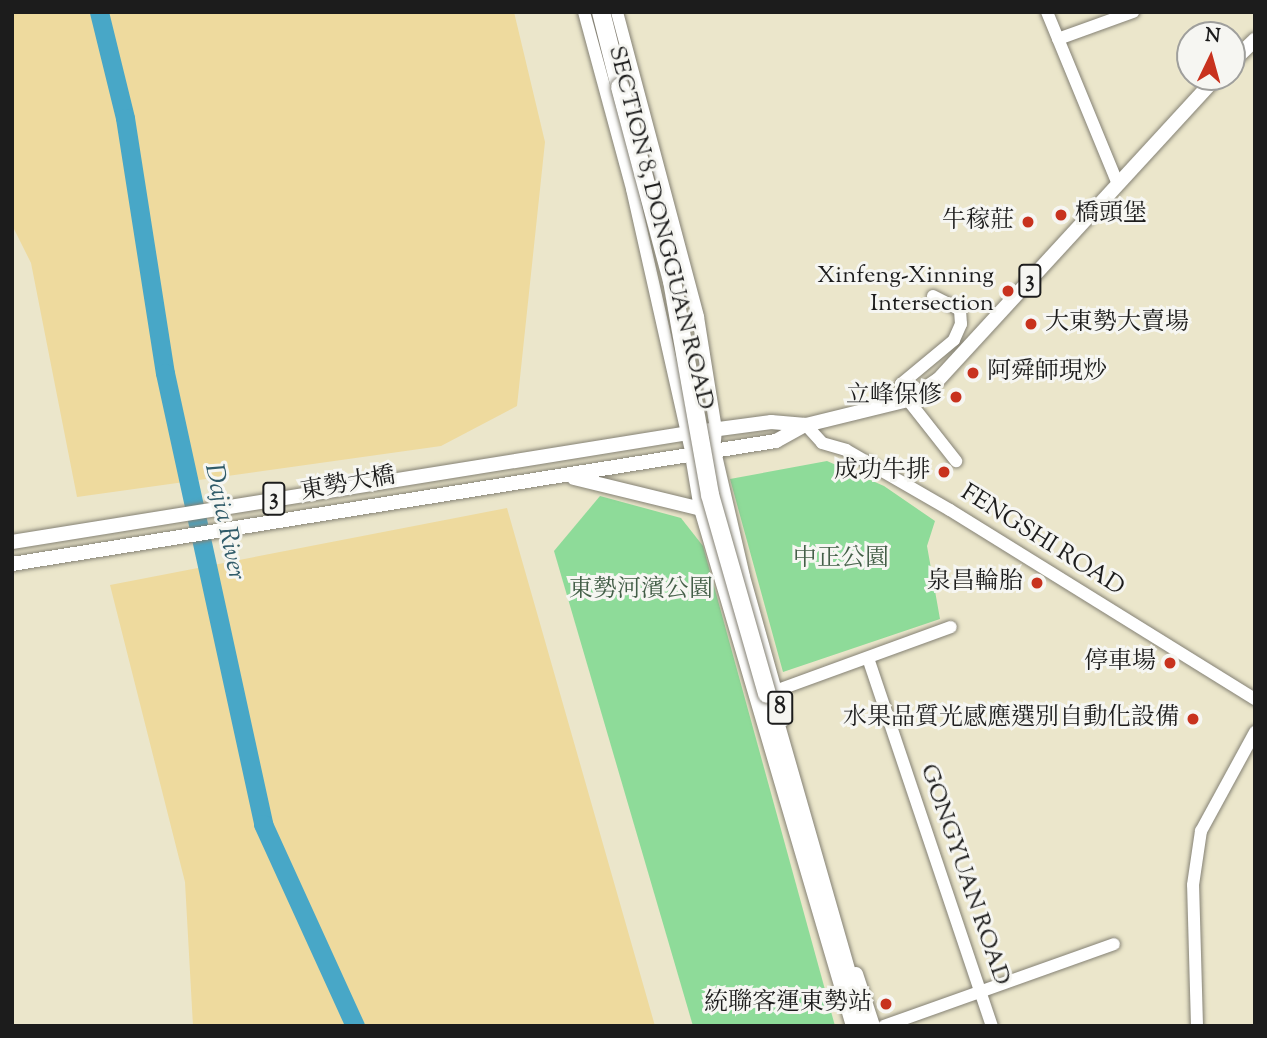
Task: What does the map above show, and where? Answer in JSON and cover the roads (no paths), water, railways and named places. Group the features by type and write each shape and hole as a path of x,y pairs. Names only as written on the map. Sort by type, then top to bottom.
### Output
{"highway":[{"path":"601,12 672,281 710,495 771,692 857,1007 855,1026"},
{"path":"857,1007 872,1026"}],"main road":[{"name":"3","path":"692,455 776,442 806,425 908,400 938,380 1204,91"},
{"name":"3","path":"689,433 771,422 806,425"},
{"name":"東勢大橋","path":"12,542 689,433"},
{"name":"8","path":"715,451 771,692 872,1026"},
{"name":"東勢大橋","path":"12,564 692,455"},
{"name":"8","path":"692,455 701,509 855,1026"},
{"path":"566,476 701,509"},
{"path":"723,583 743,577"}],"street":[{"name":"SECTION 8, DONGGUAN ROAD","path":"584,12 689,433 692,455"},
{"name":"SECTION 8, DONGGUAN ROAD","path":"617,12 698,317 716,429 715,451"},
{"path":"1047,12 1118,184"},
{"path":"1058,39 1133,12"},
{"path":"933,296 960,310 961,324 954,340 901,384 908,400 956,460"},
{"name":"FENGSHI ROAD","path":"806,425 822,443 846,450 950,510 1255,699"},
{"path":"771,692 951,627"},
{"name":"GONGYUAN ROAD","path":"869,658 992,1026"},
{"path":"1197,1026 1194,885 1201,831 1255,732"},
{"path":"884,1026 1114,944"}],"waterway":[{"name":"Dajia River","path":"99,12 125,118 165,373 263,824 355,1026"}],"place":[{"name":"橋頭堡","path":"1061,215"},
{"name":"牛稼莊","path":"1028,222"},
{"name":"Xinfeng-Xinning Intersection","path":"1008,291"},
{"name":"大東勢大賣場","path":"1031,324"},
{"name":"阿舜師現炒","path":"973,373"},
{"name":"立峰保修","path":"956,397"},
{"name":"成功牛排","path":"944,472"},
{"name":"泉昌輪胎","path":"1037,583"},
{"name":"停車場","path":"1170,663"},
{"name":"水果品質光感應選別自動化設備","path":"1193,719"},
{"name":"統聯客運東勢站","path":"886,1004"}],"park label":[{"name":"中正公園","path":"841,560"},
{"name":"東勢河濱公園","path":"641,591"}]}
